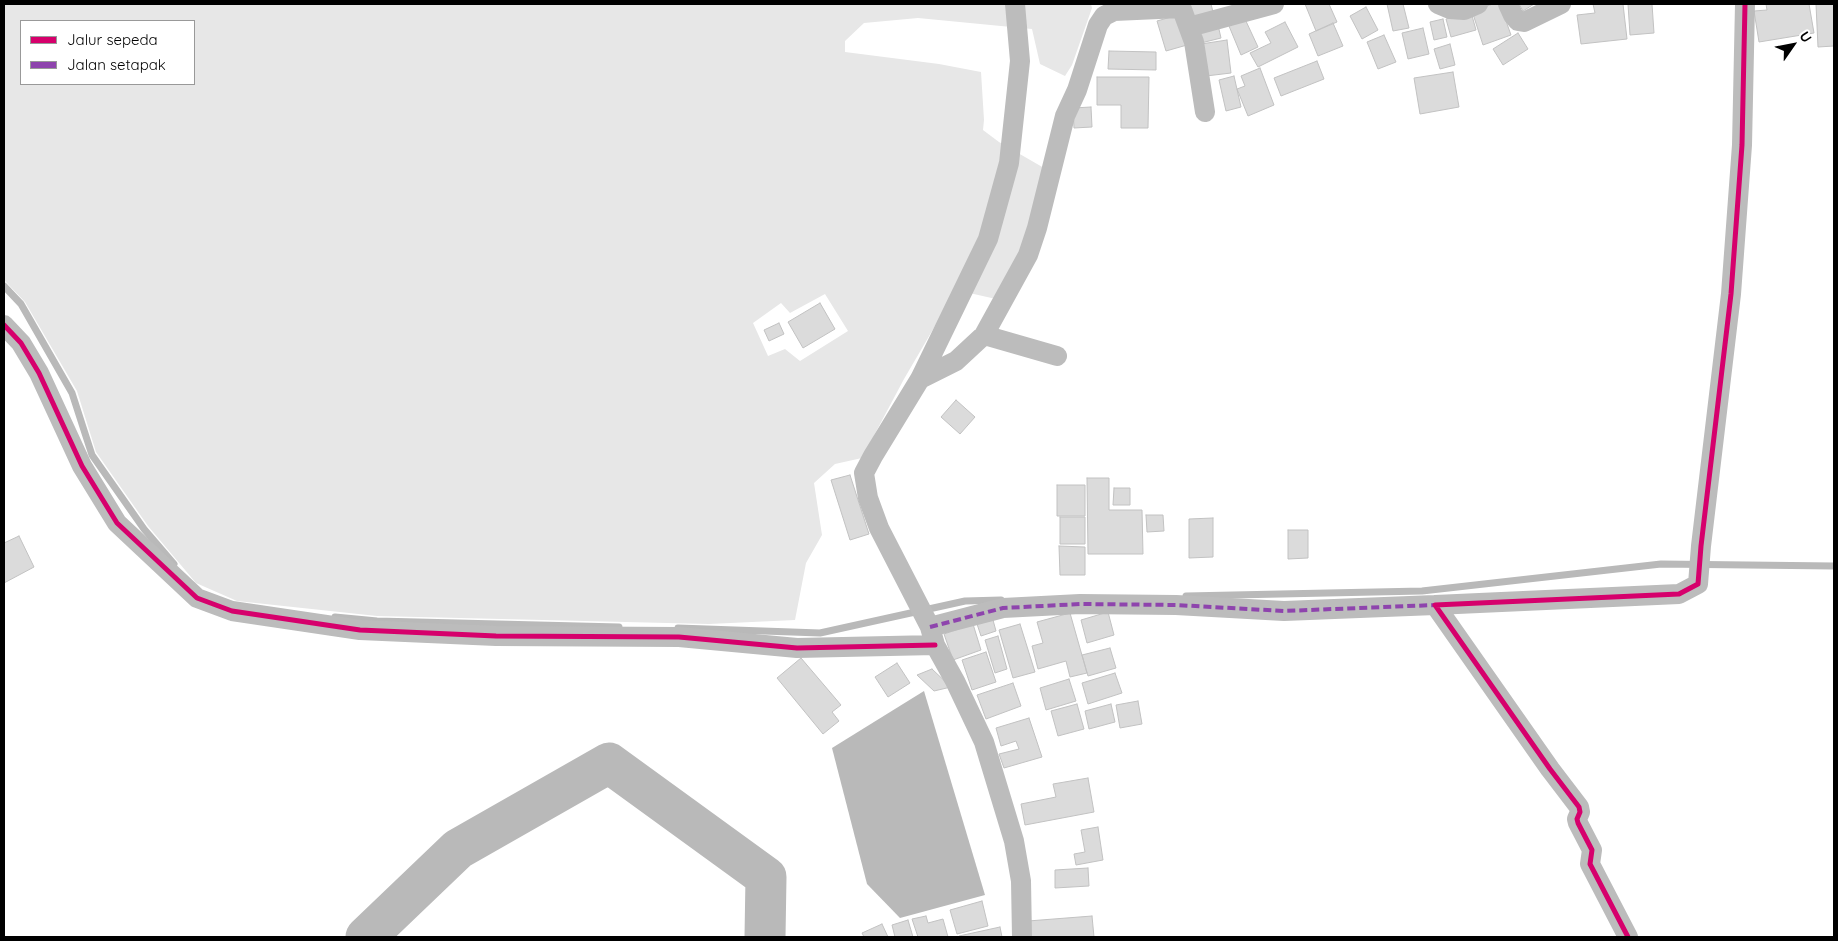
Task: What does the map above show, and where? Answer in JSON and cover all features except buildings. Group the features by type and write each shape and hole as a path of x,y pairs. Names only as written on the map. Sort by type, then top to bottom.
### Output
{"street":[{"path":"1015,4 1020,61 1010,163 988,239 920,379 864,474 868,498 879,528 984,742 1014,841 1021,881 1022,937"},
{"path":"1189,27 1274,4"},
{"path":"1438,4 1450,9 1464,10 1478,4"},
{"path":"1508,4 1518,21 1524,22 1561,4"},
{"path":"4,325 21,343 39,373 82,466 117,523 197,598 232,611 360,630 496,636 679,637 798,648 931,632 1003,608 1080,604 1176,605 1284,611 1679,594 1698,584 1731,294 1742,146 1745,4"},
{"path":"920,379 956,362 984,336 1028,255 1037,228 1065,116 1077,90 1098,25 1104,16 1114,10 1181,6 1194,42 1205,112"},
{"path":"984,336 1057,356"},
{"path":"1435,605 1550,769 1579,807 1578,823 1592,850 1590,864 1628,937"}],"shaded area":[{"path":"4,4 1091,4 1092,8 1072,65 1065,76 1040,64 1032,29 918,18 864,23 845,41 845,52 939,64 981,72 983,130 999,142 1044,168 1022,255 996,299 956,290 904,379 862,458 835,464 814,483 822,535 806,563 795,620 709,624 377,616 237,601 196,583 148,526 96,452 77,391 25,302 4,280","holes":["825,294 848,331 800,361 785,349 768,356 753,323 781,303 790,313"]},
{"path":"924,691 985,895 900,918 867,884 832,748"}],"waterway":[{"path":"4,286 21,304 72,393 92,455 144,529 174,564"},
{"path":"1186,596 1422,591 1661,564 1834,566"},
{"path":"678,628 820,633 965,601 1001,600"},
{"path":"335,617 377,621 619,627"},
{"path":"366,937 458,849 609,763 766,877 765,937"}],"marked path":[{"path":"930,627 1003,608 1080,604 1176,605 1284,611 1435,605"}],"cycle path":[{"path":"1628,937 1590,864 1592,850 1578,823 1579,807 1550,769 1435,605 1679,594 1698,584 1731,294 1742,145 1745,4"},
{"path":"4,325 21,343 39,373 82,466 117,523 197,598 232,611 360,630 496,636 679,637 797,648 935,645"}]}
